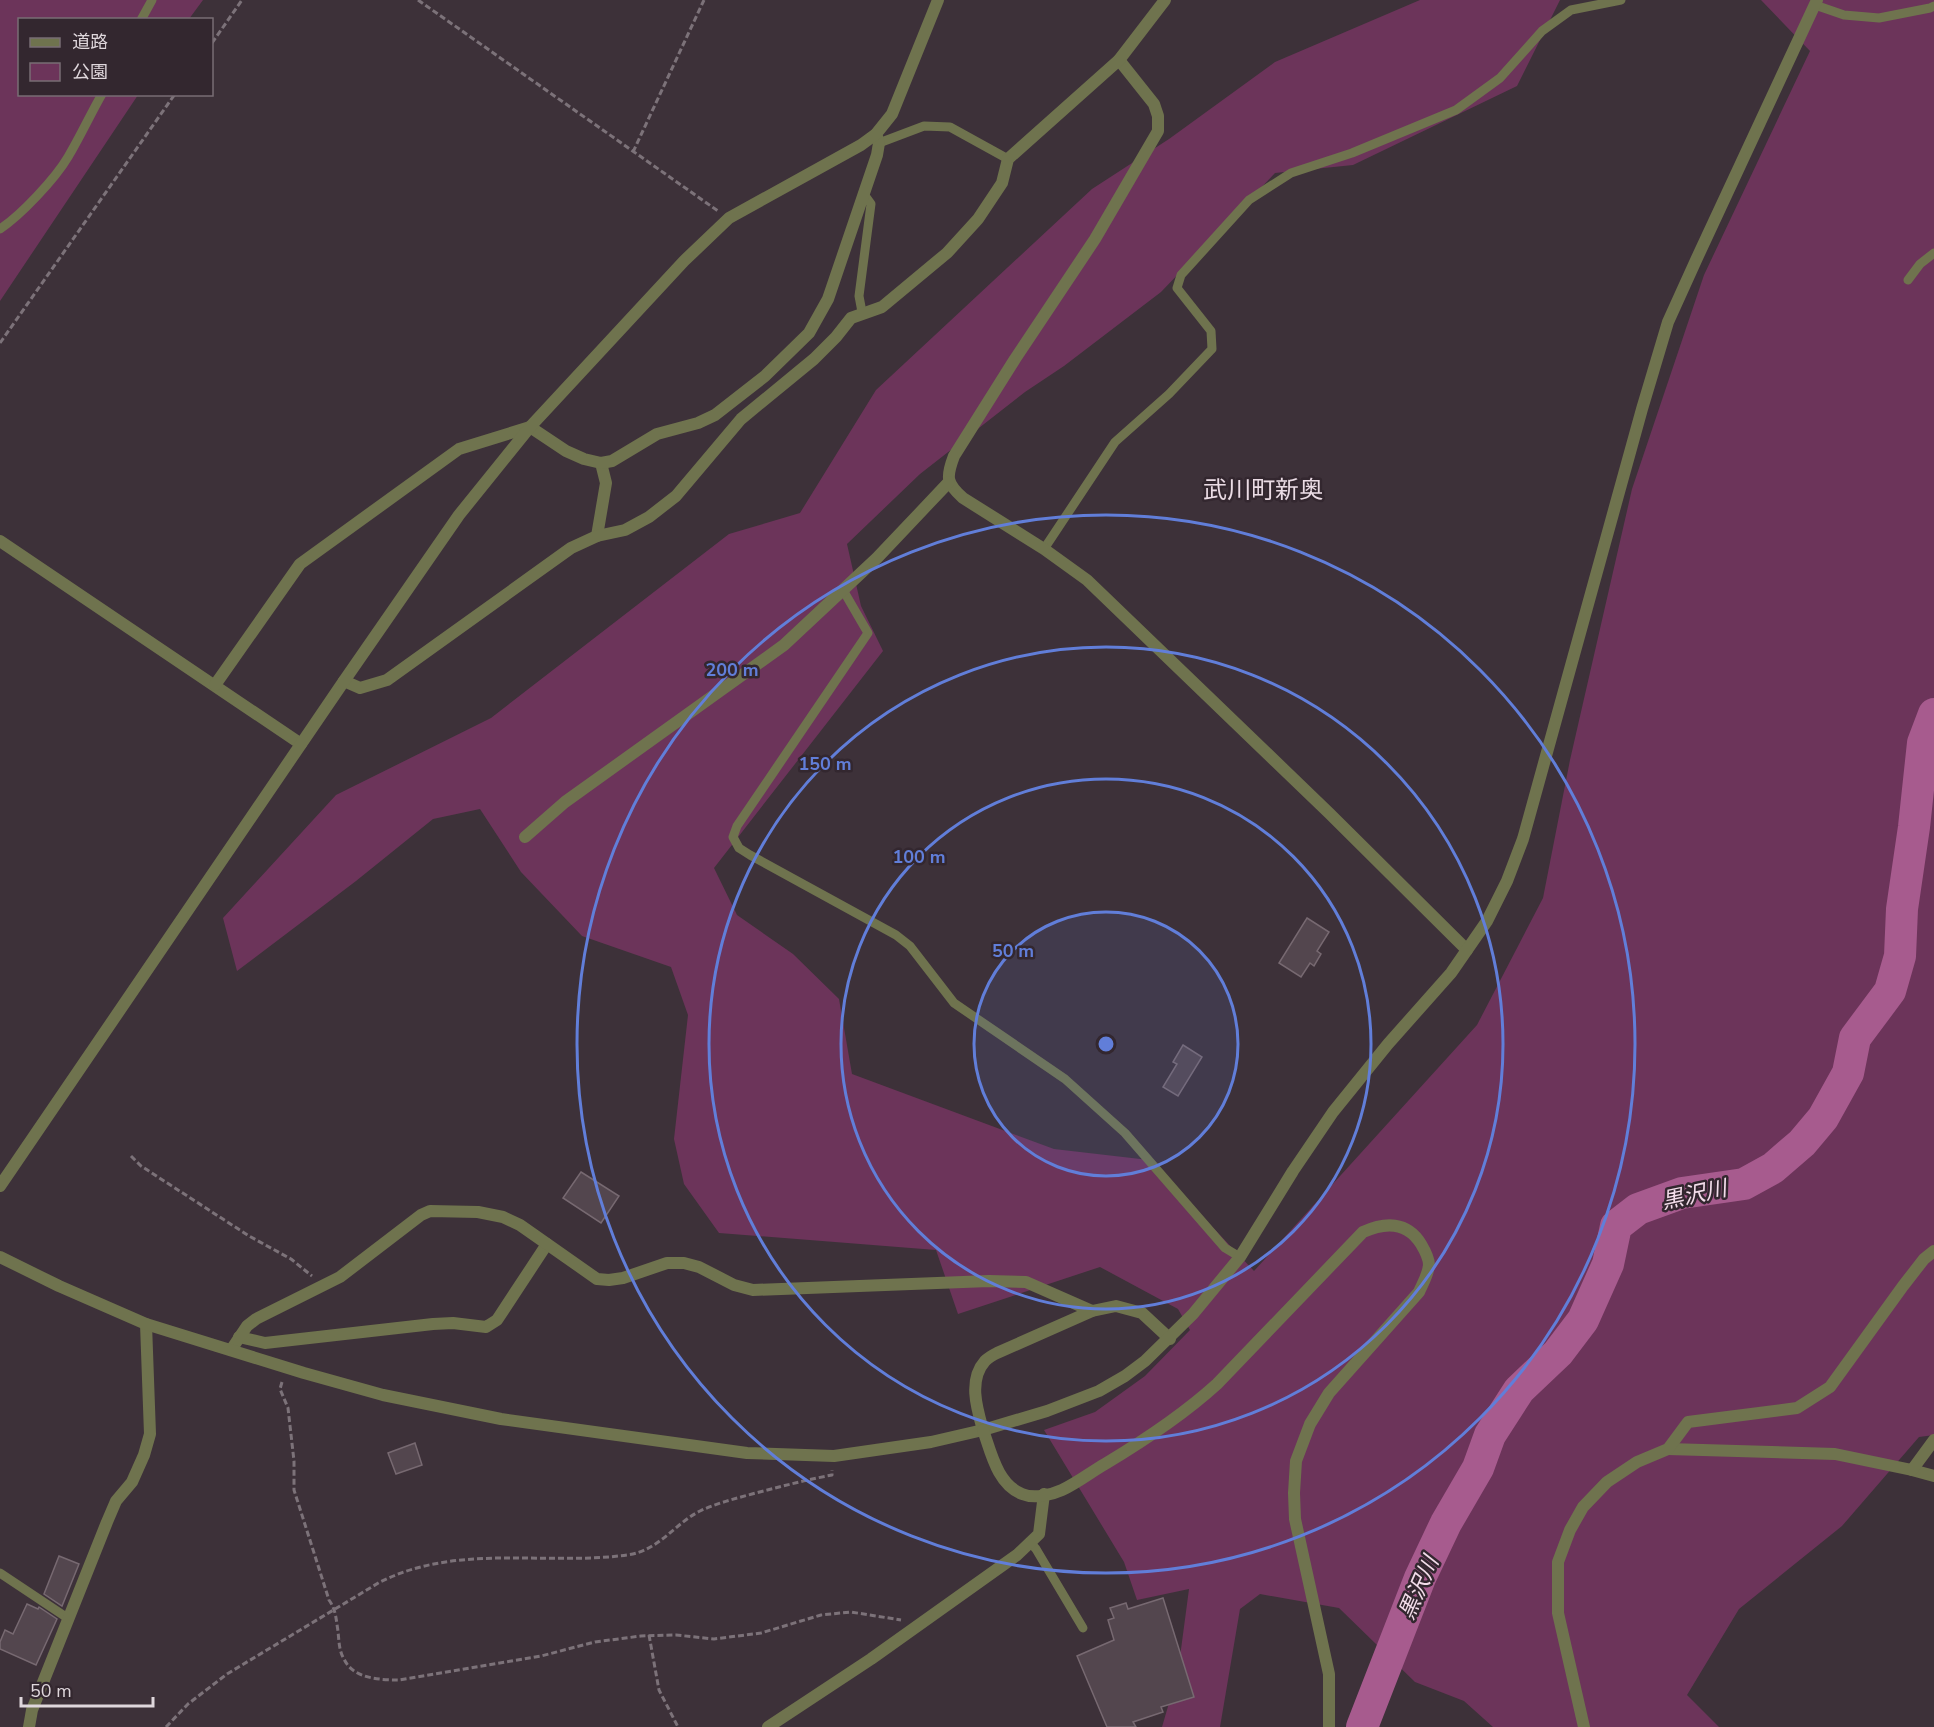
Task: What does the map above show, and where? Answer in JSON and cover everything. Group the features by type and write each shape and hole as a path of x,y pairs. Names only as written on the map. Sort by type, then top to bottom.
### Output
{"street":[{"path":"530,427 566,451 584,459 601,463 612,460 657,434 698,423 715,414 765,376 809,333 828,299 878,139 892,114 938,0"},
{"path":"344,681 360,688 387,680 571,548 597,536 625,530 649,517 676,496 741,418 814,359 851,318 862,312 882,307 946,253 978,219 1002,183 1008,159 1119,60 1165,0"},
{"path":"0,1257 146,1324 285,1368 383,1395 501,1419 747,1453 834,1456 931,1443 1047,1411 1099,1391 1125,1376 1170,1338 1211,1294 1240,1257 1332,1112 1388,1044 1429,1000 1487,921 1507,881 1523,840 1641,409 1668,322 1816,3"},
{"path":"1119,60 1154,104 1158,116 1158,131 1095,239 954,456 948,471 949,482 963,498 1044,549 1087,580 1329,813 1467,950"},
{"path":"0,1186 459,515 530,427 684,261 729,218 861,145 878,139"},
{"path":"215,685 300,564 459,449 530,427"},
{"path":"597,536 606,483 601,463"},
{"path":"525,837 565,802 784,645 877,558 949,482"},
{"path":"0,541 301,744"},
{"path":"231,1350 247,1326 256,1319 340,1277 421,1215 430,1211 478,1212 503,1217 520,1225 597,1279 623,1278 667,1263 684,1263 699,1266 734,1285 753,1290 989,1281 1026,1282 1092,1311"},
{"path":"1170,1338 1142,1313 1116,1306 1092,1311 984,1361 975,1381 975,1400 996,1468 1008,1485 1021,1494 1034,1497 1061,1491 1161,1429 1195,1405 1363,1232 1376,1226 1395,1225 1408,1229 1424,1249 1429,1263 1419,1292 1329,1393 1310,1424 1296,1461 1295,1519 1329,1674 1329,1727"},
{"path":"239,1337 265,1343 433,1324 453,1323 486,1327 496,1320 547,1244"},
{"path":"1668,1449 1688,1422 1797,1408 1830,1387 1903,1286 1924,1259 1934,1251"},
{"path":"29,1727 32,1710 116,1501 132,1482 144,1455 150,1434 146,1324"},
{"path":"1912,1470 1934,1440"},
{"path":"1584,1727 1558,1613 1558,1562 1570,1530 1583,1507 1607,1482 1638,1462 1668,1449 1835,1454 1934,1476"},
{"path":"768,1727 915,1628 1017,1555 1039,1534 1044,1494"}],"lane":[{"path":"142,18 152,0"},
{"path":"1044,549 1115,442 1169,394 1212,349 1211,331 1177,288 1181,275 1249,200 1291,173 1352,153 1456,110 1500,78 1542,31 1571,10 1621,0"},
{"path":"1816,3 1844,15 1879,18 1934,6"},
{"path":"0,229 33,199 67,159 101,96"},
{"path":"878,139 924,126 950,127 1008,159"},
{"path":"862,312 859,296 871,204 863,193"},
{"path":"1908,280 1920,264 1934,253"},
{"path":"843,590 868,633 737,826 733,837 739,848 896,935 910,946 954,1004 1065,1079 1125,1133 1225,1248 1240,1257"},
{"path":"1030,1542 1083,1628"},
{"path":"0,1573 69,1619"}],"path":[{"path":"213,42 242,0"},
{"path":"418,0 729,218"},
{"path":"633,152 704,0"},
{"path":"0,343 174,96"},
{"path":"132,1156 141,1166 249,1236 302,1266 320,1288"},
{"path":"285,1368 280,1389 288,1408 294,1461 294,1490 329,1600 335,1609 344,1661 364,1676 382,1680 399,1680 541,1656 594,1642 649,1635 714,1639 761,1633 821,1615 851,1612 909,1621 915,1628"},
{"path":"166,1727 188,1704 227,1674 401,1571 486,1557 578,1558 629,1555 648,1550 697,1512 715,1504 804,1480 832,1475 834,1456"},
{"path":"649,1635 659,1690 668,1703 678,1727"}],"green space":[{"path":"0,0 203,0 190,18 18,18 18,96 137,96 0,301"},
{"path":"1420,0 1560,0 1517,86 1353,165 1275,173 1161,292 1064,366 1025,392 920,474 847,544 861,606 883,651 714,868 737,915 793,954 839,999 852,1074 1054,1149 1149,1160 1254,1271 1477,1025 1543,898 1570,760 1632,489 1704,275 1810,51 1761,0 1934,0 1934,1435 1919,1437 1842,1526 1739,1609 1687,1695 1719,1727 1493,1727 1464,1701 1415,1682 1339,1608 1260,1594 1240,1609 1220,1727 1162,1727 1178,1672 1189,1589 1137,1600 1124,1562 1044,1430 1095,1412 1145,1376 1190,1330 1178,1309 1100,1267 958,1314 936,1250 719,1233 684,1184 674,1139 688,1015 671,967 582,936 521,872 480,809 433,819 356,881 237,971 223,918 336,795 491,718 729,534 800,513 876,390 1092,189 1169,139 1275,62"}],"building":[{"path":"1307,918 1329,932 1317,951 1321,954 1314,966 1310,963 1301,977 1279,963"},
{"path":"1183,1045 1202,1057 1178,1096 1163,1087 1177,1064 1173,1062"},
{"path":"581,1172 619,1196 601,1223 563,1198"},
{"path":"415,1443 422,1465 396,1474 388,1453"},
{"path":"59,1556 79,1564 62,1606 44,1594"},
{"path":"1163,1598 1194,1697 1161,1707 1163,1712 1133,1722 1136,1727 1107,1727 1077,1656 1114,1640 1108,1620 1114,1618 1110,1608 1126,1603 1128,1609"},
{"path":"27,1604 38,1609 39,1607 57,1619 36,1665 0,1649 5,1630 13,1634"}],"waterway":[{"name":"黒沢川","path":"1362,1727 1420,1578 1446,1523 1478,1468 1490,1435 1519,1390 1558,1353 1583,1320 1608,1264 1616,1226 1638,1209 1682,1193 1744,1184 1773,1168 1802,1143 1823,1118 1848,1073 1855,1038 1890,991 1900,956 1902,909 1923,743 1934,714"}],"district":[{"name":"武川町新奥","path":"1263,490"}]}
